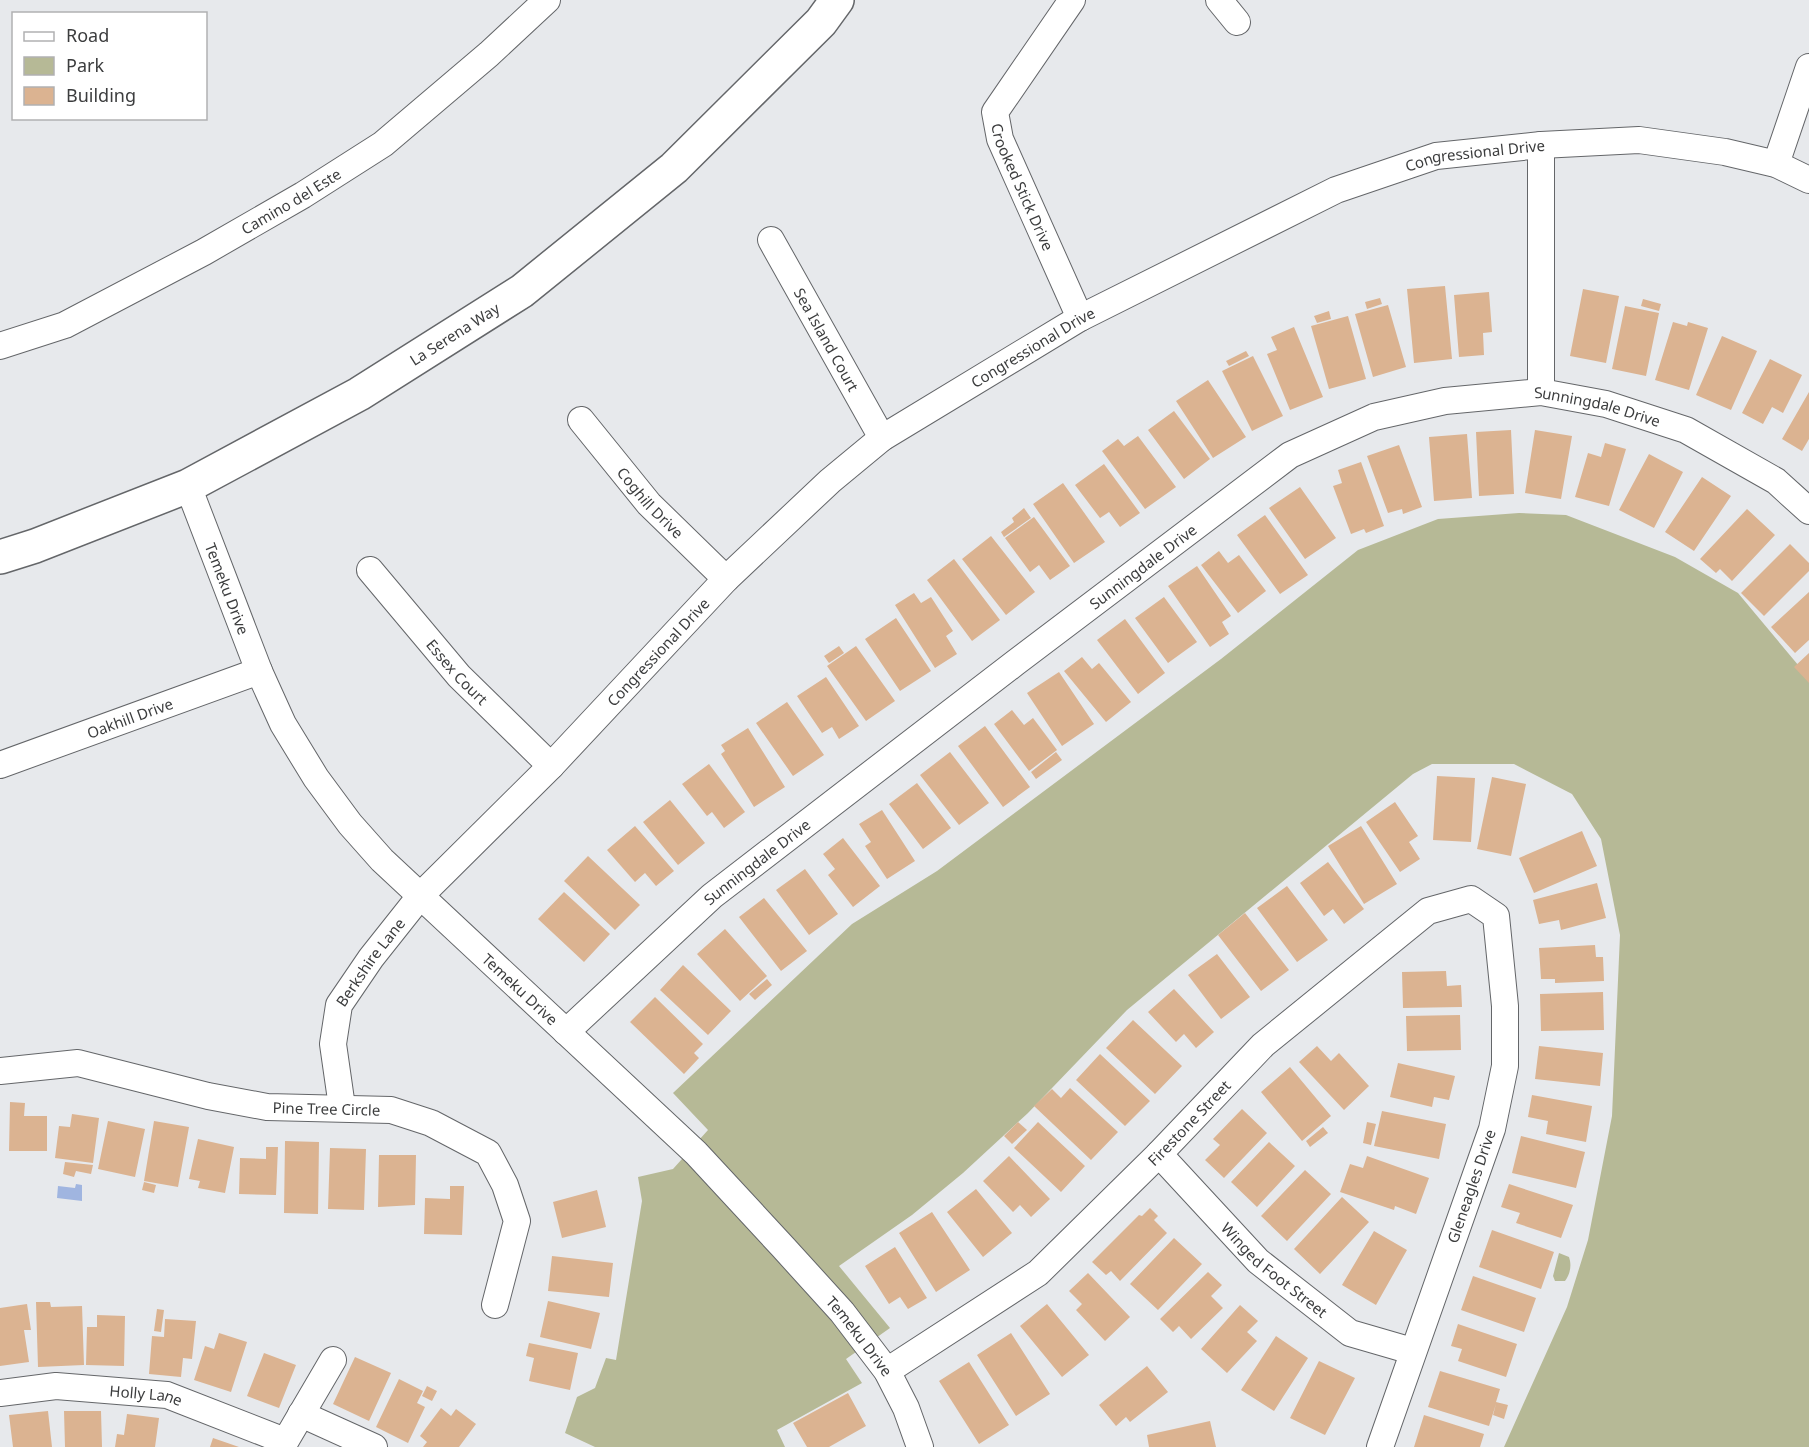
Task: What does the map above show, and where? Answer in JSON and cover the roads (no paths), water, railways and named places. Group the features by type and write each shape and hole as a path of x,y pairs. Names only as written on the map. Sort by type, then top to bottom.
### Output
{"main road":[{"name":"La Serena Way","path":"0,557 35,546 188,486 359,394 522,291 674,168 820,22 837,0"}],"street":[{"name":"Camino del Este","path":"0,346 65,325 204,252 303,195 383,144 489,54 547,0"},
{"name":"Crooked Stick Drive","path":"1072,0 995,112 1000,139 1080,318"},
{"path":"1219,0 1237,22"},
{"path":"1776,164 1809,67"},
{"name":"Congressional Drive","path":"421,895 551,766 726,579 830,481 882,438 1080,318 1336,190 1436,156 1541,145 1639,140 1725,152 1776,164 1809,180"},
{"path":"1541,145 1541,392"},
{"name":"Sea Island Court","path":"771,240 882,438"},
{"name":"Sunningdale Drive","path":"566,1032 712,896 1290,455 1374,417 1445,401 1541,392 1606,404 1686,430 1776,481 1809,511"},
{"name":"Coghill Drive","path":"581,420 649,504 726,579"},
{"name":"Temeku Drive","path":"188,486 259,671 284,724 316,778 350,824 382,860 696,1153 842,1312 887,1371 906,1408 920,1447"},
{"name":"Essex Court","path":"370,570 459,676 551,766"},
{"name":"Oakhill Drive","path":"0,765 259,671"},
{"name":"Berkshire Lane","path":"342,1107 333,1044 339,1005 371,958 421,895"},
{"name":"Firestone Street","path":"887,1371 1038,1273 1159,1154 1263,1045 1428,911 1471,899 1496,916"},
{"name":"Gleneagles Drive","path":"1380,1447 1492,1129 1505,1066 1505,1006 1496,916"},
{"name":"Pine Tree Circle","path":"0,1071 78,1063 208,1096 267,1107 342,1107 391,1110 431,1123 488,1153 505,1185 517,1221 495,1305"},
{"name":"Winged Foot Street","path":"1159,1154 1258,1261 1350,1333 1412,1351"},
{"name":"Holly Lane","path":"0,1393 56,1386 167,1395 284,1444 333,1360"},
{"path":"302,1414 374,1447"}],"water":[{"path":"76,1184 82,1185 82,1201 57,1198 58,1186 75,1188"}]}
